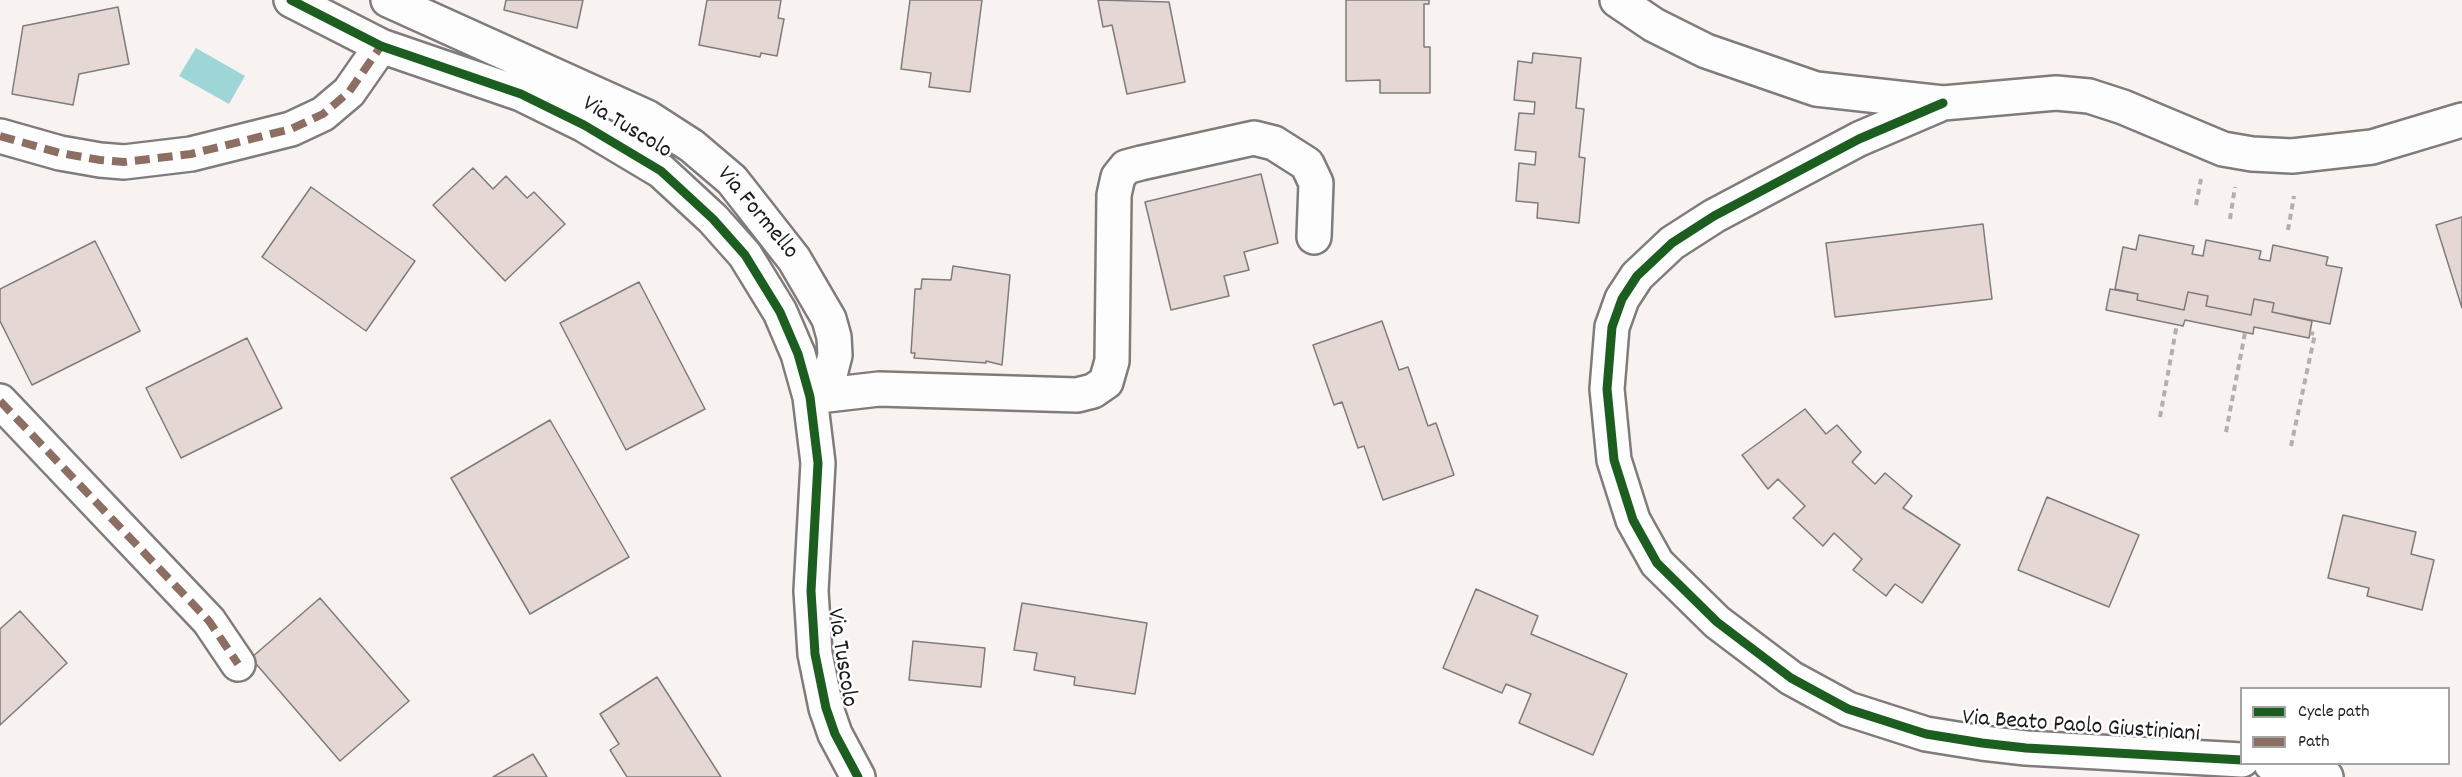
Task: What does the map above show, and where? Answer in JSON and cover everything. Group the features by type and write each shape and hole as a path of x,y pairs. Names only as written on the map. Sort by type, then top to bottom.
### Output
{"street":[{"name":"Via Tuscolo","path":"291,0 381,46 529,98 584,125 661,171 733,239 758,272 790,333 810,397 818,463 811,591 815,654 826,708 835,734 858,777"},
{"name":"Via Formello","path":"388,0 632,109 692,146 732,180 778,236 829,319 834,337 835,355 830,375 810,397"},
{"path":"1617,0 1654,25 1682,40 1793,83 1837,93 1943,103 2056,93 2089,96 2123,107 2223,148 2273,156 2322,154 2372,147 2462,120"},
{"path":"0,136 60,153 100,160 124,162 191,154 291,129 323,114 350,92 381,46"},
{"name":"Via Beato Paolo Giustiniani","path":"1943,103 1859,139 1724,210 1672,243 1637,276 1622,299 1612,327 1607,389 1614,460 1633,520 1657,564 1717,622 1791,678 1831,702 1856,713 1926,734 2026,748 2240,760"},
{"path":"810,397 879,389 1077,395 1094,391 1106,382 1112,361 1114,195 1118,177 1126,167 1254,138 1274,143 1307,164 1316,183 1314,237"},
{"path":"0,401 209,621 238,664"},
{"path":"2275,765 2326,777"}],"path":[{"path":"2196,205 2201,178"},
{"path":"2230,219 2235,186"},
{"path":"2288,231 2294,196"},
{"path":"2160,417 2177,324"},
{"path":"2226,432 2245,333"},
{"path":"2290,446 2315,334 2310,333"}],"water":[{"path":"196,48 245,76 229,104 179,76"}],"building":[{"path":"506,0 583,0 577,28 504,10"},
{"path":"707,0 781,0 778,18 784,19 777,56 761,53 760,57 699,45"},
{"path":"910,0 982,0 970,92 929,87 931,73 901,69"},
{"path":"1098,0 1169,2 1185,82 1127,94 1112,25 1103,27"},
{"path":"1346,0 1429,0 1429,4 1424,4 1424,47 1430,47 1430,93 1380,93 1380,80 1346,81"},
{"path":"118,7 129,64 79,74 73,105 12,94 23,26"},
{"path":"1533,53 1581,58 1576,108 1584,109 1579,157 1585,158 1579,223 1537,218 1538,203 1516,201 1519,163 1535,165 1536,152 1515,150 1519,113 1534,114 1535,102 1514,100 1518,61 1532,63"},
{"path":"473,168 493,189 506,176 527,198 534,192 565,224 505,281 433,205"},
{"path":"1261,174 1278,243 1244,252 1249,270 1224,276 1229,296 1171,310 1145,202"},
{"path":"311,187 415,261 366,331 262,257"},
{"path":"2462,217 2462,308 2436,225"},
{"path":"1983,224 1992,299 1835,317 1826,243"},
{"path":"2139,235 2194,246 2192,254 2203,256 2206,240 2261,251 2259,259 2270,261 2273,245 2328,257 2326,265 2342,268 2330,324 2272,312 2274,303 2254,299 2251,315 2206,306 2208,296 2188,292 2184,310 2137,300 2138,294 2115,289 2123,247 2136,250"},
{"path":"95,241 140,331 32,385 0,321 0,289"},
{"path":"953,266 1010,275 1002,365 986,361 986,363 914,358 915,353 911,353 915,289 921,289 922,279 951,280"},
{"path":"639,282 705,409 626,450 560,323"},
{"path":"2110,289 2138,294 2137,300 2184,310 2188,292 2208,296 2206,306 2251,315 2254,299 2274,303 2272,312 2312,321 2309,338 2254,327 2253,334 2185,320 2183,326 2106,310"},
{"path":"1382,321 1399,370 1408,367 1428,426 1436,423 1454,475 1383,500 1364,446 1358,448 1342,402 1334,405 1313,345"},
{"path":"247,338 282,408 181,458 146,388"},
{"path":"1805,409 1826,434 1837,425 1861,452 1852,462 1875,484 1885,473 1912,496 1903,508 1960,545 1922,603 1895,584 1886,596 1853,570 1862,559 1834,533 1823,546 1793,518 1805,506 1778,479 1768,489 1742,455"},
{"path":"550,420 629,557 530,614 451,478"},
{"path":"2047,497 2139,535 2109,607 2018,570"},
{"path":"2343,515 2416,532 2411,554 2434,560 2422,610 2367,596 2369,588 2328,578"},
{"path":"1476,589 1538,616 1531,634 1627,674 1593,755 1519,723 1531,694 1506,684 1502,693 1443,668"},
{"path":"320,598 409,701 340,761 251,658"},
{"path":"1022,603 1147,623 1135,694 1074,685 1075,677 1034,670 1037,653 1014,650"},
{"path":"20,611 67,663 0,725 0,629"},
{"path":"913,641 985,648 981,687 909,680"},
{"path":"657,677 721,777 627,777 610,750 619,744 600,714"},
{"path":"533,754 547,777 493,777"}],"marked path":[{"path":"0,136 60,153 100,160 124,162 191,154 291,129 323,114 349,92 381,46"},
{"path":"0,401 209,621 238,664"}],"cycle path":[{"path":"291,0 381,46 521,94 584,125 661,171 713,219 745,255 780,312 798,354 810,397 818,463 811,591 815,654 826,708 835,734 858,777"},
{"path":"1943,103 1859,139 1714,216 1672,243 1637,276 1622,299 1612,327 1607,389 1614,460 1633,520 1657,563 1717,622 1791,678 1848,709 1926,734 1982,743 2026,748 2240,760"}]}
